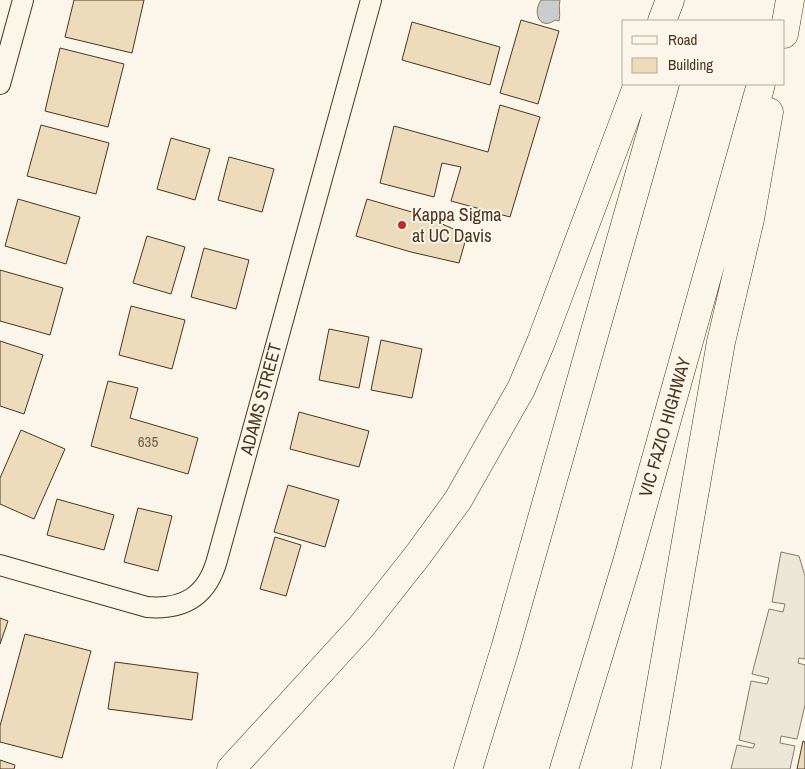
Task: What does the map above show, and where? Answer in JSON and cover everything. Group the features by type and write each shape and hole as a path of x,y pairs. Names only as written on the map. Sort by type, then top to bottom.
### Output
{"highway":[{"path":"662,20 670,0"},
{"path":"682,20 688,0"},
{"path":"779,20 785,0"},
{"path":"785,28 790,0"},
{"path":"231,769 361,626 418,555 458,500 520,389 541,342 638,85"},
{"path":"468,769 505,649 665,85"},
{"name":"VIC FAZIO HIGHWAY","path":"564,769 627,562 761,85"},
{"path":"646,769 721,342 750,218 775,85"}],"street":[{"path":"0,84 23,0"},
{"name":"ADAMS STREET","path":"0,565 147,607 162,608 184,604 203,589 210,580 220,550 371,0"}],"shaded area":[{"path":"541,0 560,0 559,21 555,20 545,23 539,19 537,10"},
{"path":"781,552 799,556 805,576 805,659 799,658 798,663 805,665 805,705 797,739 781,736 780,743 795,746 790,769 731,769 737,745 753,748 755,744 739,740 751,681 767,684 769,678 752,674 769,609 783,612 785,604 772,602"}],"building":[{"path":"74,0 144,0 132,53 65,37"},
{"path":"521,20 559,31 538,104 500,93"},
{"path":"412,22 500,47 490,85 402,60"},
{"path":"60,48 124,64 108,127 45,111"},
{"path":"500,105 540,117 510,217 451,201 461,167 442,163 434,197 380,183 394,126 488,152"},
{"path":"41,125 109,143 96,194 27,176"},
{"path":"171,138 210,149 195,200 157,189"},
{"path":"229,157 274,169 262,212 218,200"},
{"path":"18,199 80,217 66,264 5,246"},
{"name":"Kappa Sigma at UC Davis","path":"367,199 422,215 467,235 459,263 411,252 356,236"},
{"path":"147,236 185,247 171,294 133,283"},
{"path":"204,248 249,260 236,309 191,297"},
{"path":"0,270 63,288 50,335 0,321"},
{"path":"131,306 185,320 172,369 119,355"},
{"path":"329,329 369,337 359,388 319,380"},
{"path":"381,340 422,349 412,398 371,390"},
{"path":"0,341 43,355 24,414 0,406"},
{"path":"108,381 138,388 130,418 198,438 188,474 91,446"},
{"path":"299,412 369,431 359,467 290,449"},
{"path":"21,430 65,449 34,519 0,504 0,478"},
{"path":"288,485 339,500 325,547 274,532"},
{"path":"57,499 114,515 104,550 47,535"},
{"path":"138,508 172,516 158,571 124,562"},
{"path":"275,537 301,545 286,596 260,589"},
{"path":"0,618 8,621 0,644"},
{"path":"25,634 91,651 62,758 0,742 0,726"},
{"path":"115,662 198,673 192,720 108,709"},
{"path":"803,741 805,742 805,769 797,769"},
{"path":"0,760 15,765 14,769 0,769"}],"place":[{"name":"Kappa Sigma at UC Davis","path":"402,225"}]}
